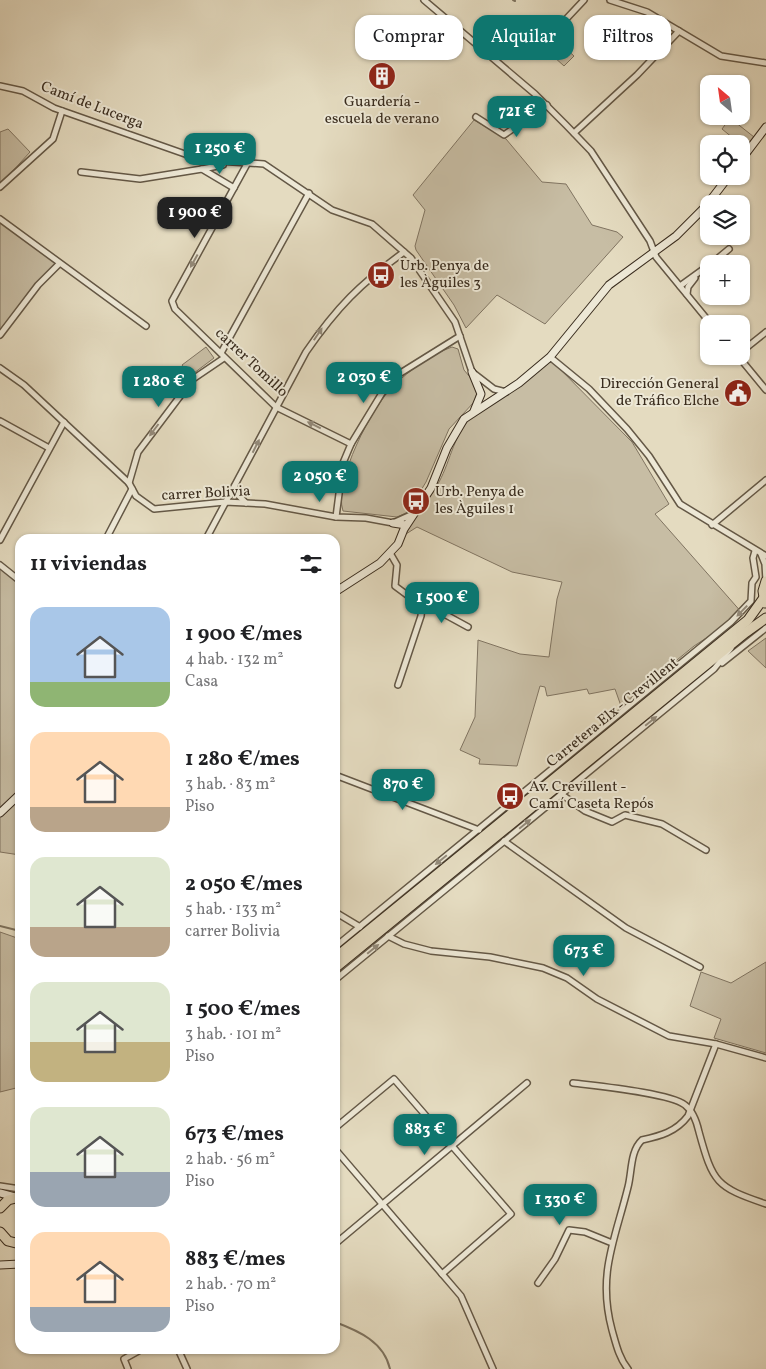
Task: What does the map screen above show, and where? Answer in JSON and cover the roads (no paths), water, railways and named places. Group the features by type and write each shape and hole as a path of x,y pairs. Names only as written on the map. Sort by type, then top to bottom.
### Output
{"highway":[{"path":"765,602 766,581"},
{"name":"Carretera Elx - Crevillent","path":"340,954 748,620 765,602"},
{"name":"Carretera Elx - Crevillent","path":"340,964 745,632 766,618"},
{"path":"0,1208 15,1196"},
{"path":"0,1232 10,1242"},
{"path":"0,1246 10,1242 15,1243"}],"street":[{"path":"424,0 547,105 574,133 604,170 655,253 704,315"},
{"path":"570,15 584,0"},
{"path":"610,0 647,12 721,56 766,63"},
{"path":"574,133 637,75 679,31"},
{"name":"Camí de Lucerga","path":"0,86 23,91 62,111 202,160 264,164 332,210 372,224 404,252 455,322 472,372"},
{"path":"476,117 504,135 547,105"},
{"path":"0,188 53,139 62,111"},
{"path":"750,148 766,127"},
{"path":"81,172 140,179 202,170 234,163"},
{"path":"202,170 234,188 247,164"},
{"path":"340,589 380,563 398,544 406,525 431,488 451,441 464,419 506,392 550,357 609,285 634,265 655,253 701,211 722,185"},
{"name":"carrer Tomillo","path":"234,188 172,300 175,309 276,407 351,444"},
{"path":"0,368 24,384 129,483 138,452 193,379 222,356 309,193"},
{"path":"0,219 146,326"},
{"path":"722,255 729,249"},
{"path":"209,534 306,352 343,303 365,281 404,252"},
{"path":"0,334 38,285 59,264"},
{"path":"680,286 698,274"},
{"path":"687,294 688,287 698,274"},
{"path":"750,345 766,332"},
{"path":"336,517 343,463 351,444 390,382 408,368 460,336"},
{"path":"550,357 589,389 627,428 649,456 680,504 712,526 763,555 766,581"},
{"path":"745,365 766,390"},
{"path":"472,372 489,386 493,392 492,400"},
{"path":"472,372 481,394 492,400"},
{"path":"489,386 506,392"},
{"path":"474,411 481,394"},
{"path":"0,421 49,448"},
{"path":"0,540 64,422"},
{"path":"712,526 766,480"},
{"name":"carrer Bolivia","path":"129,483 144,504 154,509 225,502 264,504 336,517 366,518 393,523"},
{"path":"235,486 236,493 246,503"},
{"path":"109,534 132,489"},
{"path":"393,523 413,514"},
{"path":"393,523 406,525"},
{"path":"340,943 731,622 750,601 752,583 756,577 752,558 755,551"},
{"path":"390,553 397,565 395,586 422,606 434,609 468,627"},
{"path":"0,565 15,577"},
{"path":"398,685 421,616 422,606"},
{"path":"340,976 766,628"},
{"path":"714,670 745,632"},
{"path":"666,676 711,650"},
{"path":"340,777 478,830"},
{"path":"561,794 585,811 612,822 625,815 662,824 706,850"},
{"path":"0,813 15,799"},
{"path":"504,841 626,928 700,967"},
{"path":"340,915 360,927"},
{"path":"388,936 404,944 431,951 490,957 543,968 567,978 597,999 669,1036 716,1044 766,1058"},
{"path":"628,1369 616,1346 609,1319 605,1289 612,1242 626,1196 637,1145 642,1140 676,1129 688,1116 716,1044"},
{"path":"340,1124 394,1079 511,1214 442,1274"},
{"path":"340,1240 527,1082"},
{"path":"573,1083 645,1093 677,1101 690,1110 698,1128 706,1157 721,1184 730,1191 766,1204"},
{"path":"340,1155 461,1296 493,1369"},
{"path":"0,1186 15,1193"},
{"path":"0,1193 15,1194"},
{"path":"538,1283 555,1259 569,1230 585,1232 612,1242"},
{"path":"0,1265 15,1264"},
{"path":"128,1369 124,1359 133,1354"},
{"path":"180,1354 188,1369"}],"waterway":[{"path":"0,926 15,930"},
{"path":"340,1324 353,1329 376,1345 387,1360 390,1369"}],"place":[{"name":"Guardería - escuela de verano","path":"382,76"},
{"name":"Urb. Penya de les Àguiles 3","path":"381,275"},
{"name":"Dirección General de Tráfico Elche","path":"738,393"},
{"name":"Urb. Penya de les Àguiles 1","path":"416,501"},
{"name":"Av. Crevillent - Camí Caseta Repós","path":"510,796"}]}
